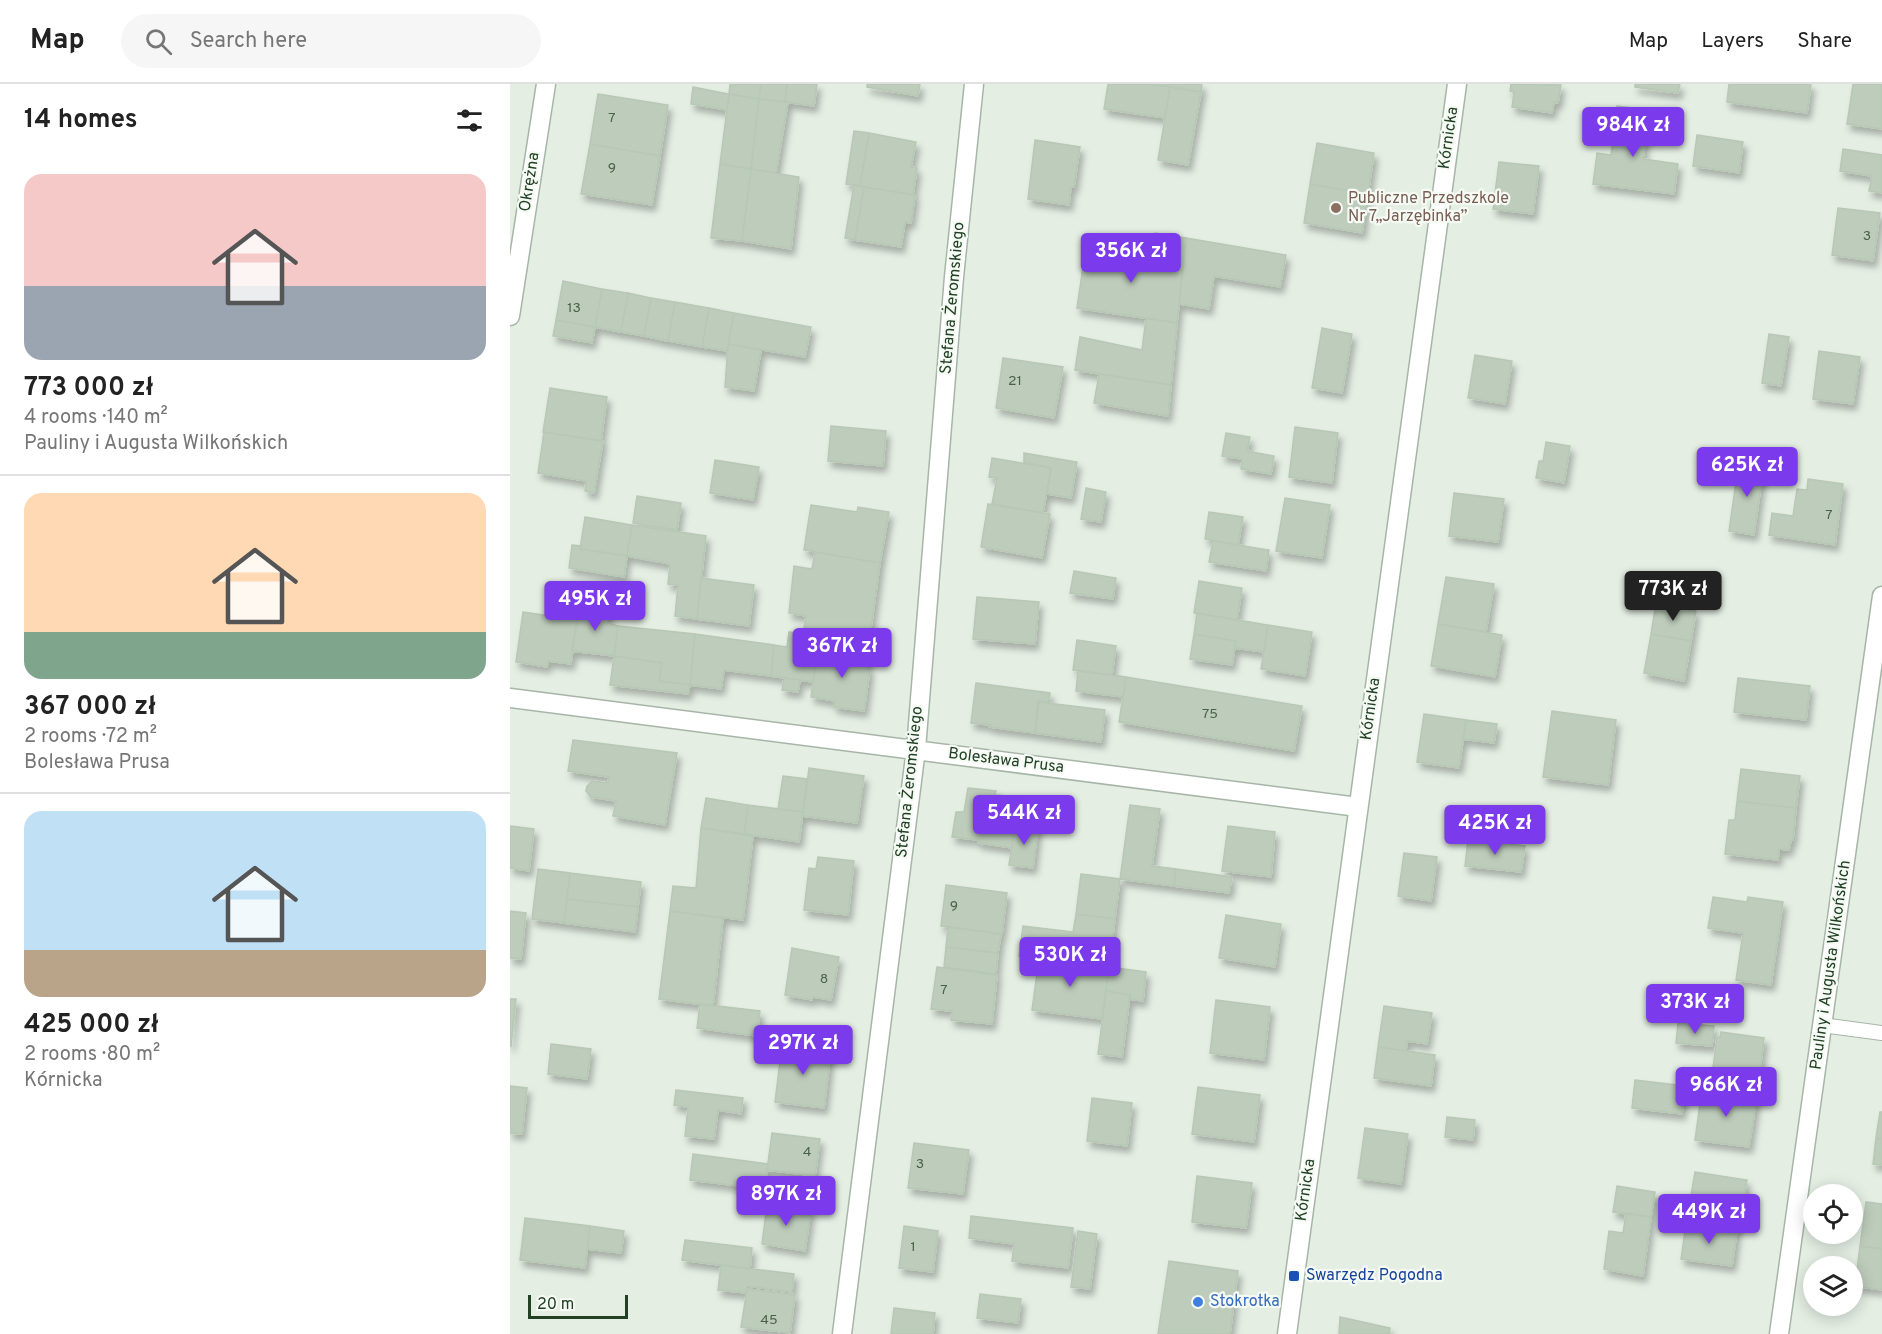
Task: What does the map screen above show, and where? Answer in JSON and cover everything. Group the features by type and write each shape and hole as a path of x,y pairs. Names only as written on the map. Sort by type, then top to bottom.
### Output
{"street":[{"name":"Okrężna","path":"510,316 546,84"},
{"name":"Stefana Żeromskiego","path":"842,1334 916,749 954,277 974,84"},
{"name":"Kórnicka","path":"1287,1334 1457,84"},
{"name":"Pauliny i Augusta Wilkońskich","path":"1779,1334 1882,597"},
{"name":"Bolesława Prusa","path":"510,698 1358,807"}],"lane":[{"path":"1822,1025 1882,1034"}],"building":[{"path":"730,84 761,84 759,99 729,94"},
{"path":"761,84 787,84 785,102 759,99"},
{"path":"787,84 817,84 814,106 785,102"},
{"path":"867,84 920,84 918,96 867,87"},
{"path":"1108,84 1150,84 1170,87 1165,118 1104,109"},
{"path":"1150,84 1202,84 1201,92"},
{"path":"1511,84 1561,85 1558,103 1554,102 1552,113 1512,107 1514,92 1510,91"},
{"path":"1635,84 1680,84 1678,93 1635,87"},
{"path":"1729,84 1811,84 1807,113 1727,102"},
{"path":"1853,84 1882,84 1882,129 1847,124"},
{"path":"693,87 729,94 727,110 691,104"},
{"path":"1170,87 1201,92 1188,165 1158,160"},
{"path":"598,94 668,105 660,156 590,144"},
{"path":"729,94 759,99 751,169 720,164"},
{"path":"759,99 788,102 776,173 751,169"},
{"path":"1617,106 1649,110 1643,159 1678,164 1674,194 1593,184 1597,153 1611,155"},
{"path":"854,131 869,133 860,186 846,184"},
{"path":"869,133 916,142 911,167 917,168 913,195 860,186"},
{"path":"1697,135 1743,142 1739,173 1693,166"},
{"path":"1035,140 1080,147 1069,205 1028,199"},
{"path":"1317,143 1374,153 1368,194 1310,184"},
{"path":"590,144 660,156 652,205 581,194"},
{"path":"1843,149 1882,155 1882,193 1869,191 1872,176 1840,171"},
{"path":"1499,162 1539,166 1533,214 1493,209"},
{"path":"720,164 751,169 742,241 711,238"},
{"path":"751,169 799,177 791,249 742,241"},
{"name":"Publiczne Przedszkole Nr 7„Jarzębinka”","path":"1310,184 1368,194 1362,233 1304,223"},
{"path":"854,185 864,187 855,240 845,238"},
{"path":"864,187 915,195 911,223 905,222 901,247 855,240"},
{"path":"1838,208 1880,213 1873,261 1832,255"},
{"path":"1155,233 1186,238 1184,260 1151,255"},
{"path":"1186,238 1286,255 1280,287 1214,276 1209,309 1179,304"},
{"path":"1086,246 1184,260 1177,323 1077,308"},
{"path":"563,281 602,289 595,327 556,320"},
{"path":"602,289 628,293 621,332 595,327"},
{"path":"628,293 651,298 644,336 621,332"},
{"path":"651,298 675,302 668,341 644,336"},
{"path":"675,302 709,308 702,347 668,341"},
{"path":"709,308 734,313 727,351 702,347"},
{"path":"734,313 811,327 805,357 728,344"},
{"path":"1146,318 1177,323 1171,385 1075,370 1080,337 1142,350"},
{"path":"556,320 595,327 592,343 553,336"},
{"path":"1322,328 1352,334 1342,393 1312,388"},
{"path":"1769,334 1789,337 1781,386 1762,383"},
{"path":"728,344 761,350 754,391 725,387"},
{"path":"1819,351 1860,357 1853,404 1813,399"},
{"path":"1475,355 1512,361 1505,404 1468,398"},
{"path":"1003,358 1063,367 1054,418 996,408"},
{"path":"1099,374 1171,385 1168,416 1094,403"},
{"path":"550,388 607,397 601,441 543,432"},
{"path":"831,426 886,431 883,466 828,461"},
{"path":"1295,427 1338,433 1332,483 1289,477"},
{"path":"544,432 603,441 594,493 585,491 586,481 538,473"},
{"path":"1226,433 1250,437 1247,451 1274,456 1271,474 1241,469 1242,459 1222,456"},
{"path":"1546,442 1570,446 1564,483 1536,478 1539,461 1543,461"},
{"path":"1024,453 1077,462 1071,498 1047,494 1051,468 1024,462"},
{"path":"992,458 1051,468 1043,513 992,504 997,478 989,477"},
{"path":"715,460 759,467 753,500 710,493"},
{"path":"1739,461 1764,464 1754,535 1729,531"},
{"path":"1808,479 1843,484 1835,545 1769,535 1772,513 1793,516 1797,489 1807,490"},
{"path":"1086,488 1106,492 1101,522 1081,519"},
{"path":"1454,493 1504,499 1498,542 1449,536"},
{"path":"637,496 681,503 677,530 633,523"},
{"path":"1285,498 1330,505 1322,558 1276,551"},
{"path":"988,504 1050,514 1042,558 981,547"},
{"path":"811,505 857,512 858,507 889,512 880,563 804,550"},
{"path":"1209,512 1243,517 1238,545 1205,539"},
{"path":"585,517 632,525 627,556 580,549"},
{"path":"632,525 706,536 697,619 675,616 678,585 668,584 670,564 627,556"},
{"path":"1213,541 1269,550 1266,571 1209,562"},
{"path":"572,545 581,546 580,549 627,556 624,577 569,568"},
{"path":"815,552 880,563 869,643 803,634 806,616 789,613 794,566 812,569"},
{"path":"1074,571 1116,578 1113,599 1070,593"},
{"path":"1446,577 1494,584 1486,632 1438,624"},
{"path":"701,578 754,585 749,626 697,619"},
{"path":"1199,581 1242,588 1237,620 1194,613"},
{"path":"977,597 1039,602 1035,644 973,639"},
{"path":"1656,603 1696,611 1691,641 1651,634"},
{"path":"579,605 609,609 608,623 618,626 614,656 572,651"},
{"path":"523,612 577,620 571,664 548,661 547,667 516,662"},
{"path":"1197,613 1268,625 1264,652 1235,648 1236,641 1194,634"},
{"path":"1438,624 1502,635 1495,677 1431,666"},
{"path":"1268,625 1312,632 1305,676 1261,669"},
{"path":"618,626 695,634 690,685 659,681 662,663 614,656"},
{"path":"789,632 819,636 813,682 771,676 774,645 787,647"},
{"path":"695,634 774,645 771,676 724,670 721,689 690,685"},
{"path":"1194,634 1236,641 1232,665 1190,659"},
{"path":"1651,634 1691,641 1684,681 1644,673"},
{"path":"1077,640 1116,646 1112,675 1073,670"},
{"path":"818,650 871,657 868,659 866,669 870,669 864,711 834,707 835,701 811,697"},
{"path":"614,656 662,663 659,681 690,685 688,694 610,685"},
{"path":"1078,671 1126,677 1123,697 1076,691"},
{"path":"1126,677 1302,706 1294,751 1119,722"},
{"path":"784,678 800,680 798,692 782,690"},
{"path":"1738,678 1810,686 1806,720 1734,712"},
{"path":"976,683 1050,693 1049,702 1038,701 1035,733 971,723"},
{"path":"1039,702 1105,710 1101,742 1035,733"},
{"path":"1552,711 1616,720 1608,785 1543,777"},
{"path":"1424,714 1466,720 1459,768 1417,762"},
{"path":"1466,720 1497,724 1494,743 1463,739"},
{"path":"573,740 677,753 665,825 613,816 616,801 591,797 586,791 587,786 592,781 608,783 609,777 568,771"},
{"path":"809,768 864,776 857,823 803,816"},
{"path":"1741,769 1800,776 1796,808 1737,801"},
{"path":"783,776 807,779 803,812 778,809"},
{"path":"968,788 996,791 995,795 1018,797 1012,848 978,843 979,840 952,837 956,812 964,812"},
{"path":"706,798 748,805 744,834 701,828"},
{"path":"1737,801 1796,808 1793,840 1791,840 1789,850 1779,849 1778,860 1725,854 1729,820 1735,820"},
{"path":"748,805 803,812 799,842 744,834"},
{"path":"1130,805 1160,809 1152,866 1176,869 1174,886 1120,879"},
{"path":"1015,824 1038,827 1033,868 1009,865"},
{"path":"510,826 534,829 529,871 510,868"},
{"path":"1228,826 1275,832 1271,877 1222,871"},
{"path":"701,828 753,836 743,920 670,911 673,886 696,888"},
{"path":"1468,839 1525,846 1521,872 1465,866"},
{"path":"1404,853 1437,857 1431,901 1398,896"},
{"path":"818,857 854,861 848,915 804,910 809,868 816,869"},
{"path":"538,869 570,873 564,923 532,919"},
{"path":"1176,869 1232,877 1229,893 1174,886"},
{"path":"570,873 641,882 638,907 567,899"},
{"path":"1081,874 1120,879 1115,919 1076,914"},
{"path":"946,885 1007,893 1002,934 941,926"},
{"path":"1713,897 1747,902 1748,897 1783,902 1771,985 1736,980 1743,933 1708,928"},
{"path":"567,899 638,907 635,932 564,923"},
{"path":"510,911 526,913 521,959 510,958"},
{"path":"670,911 723,918 713,1006 659,999"},
{"path":"1076,914 1115,919 1109,967 1019,956 1023,926 1073,932"},
{"path":"1226,915 1281,924 1275,967 1219,958"},
{"path":"948,927 1001,934 998,953 946,947"},
{"path":"946,947 998,953 996,974 944,967"},
{"path":"792,948 839,957 831,1000 813,997 812,1000 785,995"},
{"path":"1039,958 1109,967 1102,1019 1032,1010"},
{"path":"937,967 997,975 992,1024 951,1020 952,1011 931,1009"},
{"path":"1109,967 1146,972 1143,1001 1130,999 1130,995 1106,991"},
{"path":"1106,991 1130,995 1122,1057 1098,1054"},
{"path":"510,999 516,999 511,1046 510,1045"},
{"path":"1216,1000 1270,1007 1264,1060 1210,1053"},
{"path":"700,1004 760,1011 757,1036 697,1028"},
{"path":"1384,1006 1432,1013 1427,1044 1407,1041 1406,1051 1378,1047"},
{"path":"1678,1023 1714,1026 1712,1046 1676,1043"},
{"path":"1721,1032 1764,1038 1757,1096 1710,1090 1717,1037 1720,1037"},
{"path":"551,1044 591,1049 587,1079 548,1074"},
{"path":"782,1045 831,1051 824,1108 775,1102"},
{"path":"1378,1047 1435,1055 1431,1086 1374,1078"},
{"path":"1635,1080 1685,1086 1682,1114 1632,1108"},
{"path":"510,1086 527,1088 522,1134 510,1133"},
{"path":"1198,1087 1260,1095 1254,1142 1192,1134"},
{"path":"1702,1089 1757,1096 1749,1147 1695,1140"},
{"path":"676,1090 743,1098 741,1114 718,1110 714,1139 685,1136 688,1107 674,1105"},
{"path":"1092,1098 1132,1103 1127,1146 1087,1141"},
{"path":"1880,1112 1882,1112 1882,1139 1876,1138"},
{"path":"1447,1117 1475,1120 1473,1140 1445,1137"},
{"path":"1365,1128 1408,1134 1401,1184 1358,1178"},
{"path":"772,1133 820,1139 815,1176 767,1170"},
{"path":"1876,1138 1882,1139 1882,1165 1873,1164"},
{"path":"914,1143 969,1150 963,1194 908,1188"},
{"path":"693,1154 768,1164 765,1189 690,1180"},
{"path":"1695,1172 1747,1180 1737,1231 1686,1224"},
{"path":"1197,1176 1252,1183 1246,1228 1192,1222"},
{"path":"1617,1186 1655,1192 1651,1217 1613,1212"},
{"path":"1866,1202 1882,1204 1882,1249 1860,1246 1863,1244"},
{"path":"767,1204 811,1210 805,1251 762,1244"},
{"path":"1626,1213 1651,1217 1643,1276 1604,1269 1609,1231 1623,1233"},
{"path":"971,1216 1073,1228 1068,1268 1012,1261 1014,1244 969,1238"},
{"path":"525,1218 590,1226 585,1268 520,1260"},
{"path":"1686,1224 1737,1231 1732,1266 1681,1259"},
{"path":"590,1226 624,1231 621,1253 587,1249"},
{"path":"904,1226 938,1231 933,1272 899,1268"},
{"path":"1078,1231 1097,1234 1090,1289 1071,1287"},
{"path":"685,1240 752,1248 750,1269 682,1260"},
{"path":"1860,1246 1882,1249 1882,1290 1863,1287 1863,1256 1859,1256"},
{"name":"Stokrotka","path":"1169,1261 1238,1271 1230,1334 1158,1334"},
{"path":"721,1265 794,1274 792,1292 747,1286 747,1293 718,1290"},
{"path":"747,1289 795,1295 790,1333 741,1327"},
{"path":"980,1294 1021,1299 1018,1323 977,1318"},
{"path":"894,1308 935,1313 933,1334 891,1334"},
{"path":"1340,1317 1390,1328 1389,1334 1339,1334"}],"place":[{"name":"Publiczne Przedszkole Nr 7„Jarzębinka”","path":"1336,208"},
{"name":"Swarzędz Pogodna","path":"1294,1276"},
{"name":"Stokrotka","path":"1198,1302"}]}
